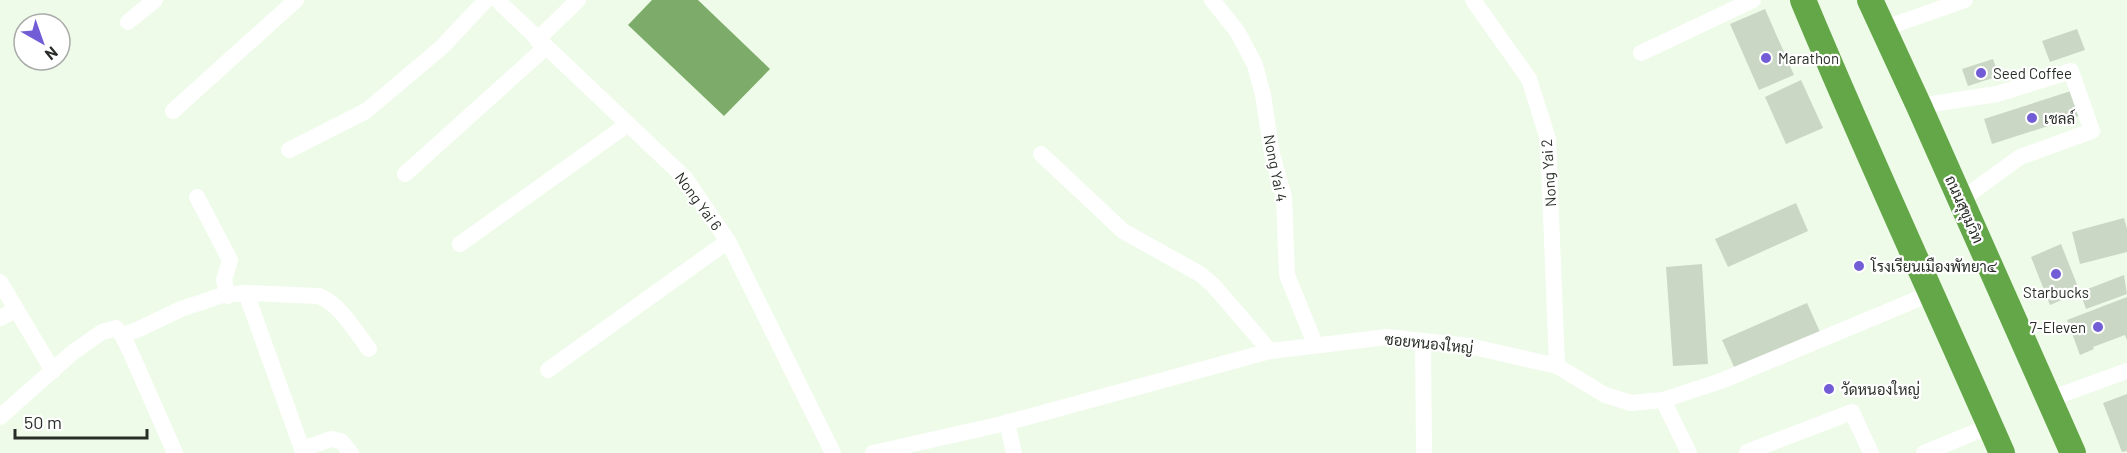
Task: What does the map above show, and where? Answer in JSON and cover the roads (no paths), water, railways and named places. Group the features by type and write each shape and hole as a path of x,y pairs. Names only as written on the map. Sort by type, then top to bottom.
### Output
{"highway":[{"path":"1803,0 1849,112 2002,453"},
{"name":"ถนนสุขุมวิท","path":"1870,0 2073,453"}],"street":[{"path":"128,22 155,0"},
{"path":"173,111 296,0"},
{"path":"289,150 366,111 442,46 486,0"},
{"name":"Nong Yai 6","path":"497,0 685,178 728,241 833,453"},
{"path":"405,174 541,44 578,0"},
{"name":"Nong Yai 4","path":"1212,0 1237,31 1255,65 1263,96 1272,154 1284,197 1287,275 1315,344"},
{"name":"Nong Yai 2","path":"1473,0 1529,79 1548,139 1557,366"},
{"path":"1641,53 1753,0"},
{"path":"1882,29 1965,0"},
{"path":"1919,106 1997,94 2071,71 2092,131 2020,157 1961,200"},
{"path":"460,244 628,124"},
{"path":"1041,154 1123,231 1200,274 1214,285 1270,351"},
{"path":"197,197 230,260 224,280 228,296"},
{"path":"548,370 728,241"},
{"path":"0,282 53,371"},
{"path":"246,293 302,449 331,440 341,441 351,453"},
{"path":"122,334 137,330 181,309 223,295 246,293 319,296 327,299 338,309 369,349"},
{"name":"ซอยหนองใหญ่","path":"878,452 1007,422 1270,351 1387,337 1469,346 1557,366 1605,395 1631,403 1663,400 1721,381 1932,293"},
{"path":"0,318 16,310"},
{"path":"0,417 102,332 116,328 122,334 175,453"},
{"path":"1423,342 1424,453"},
{"path":"2049,399 2127,371"},
{"path":"1663,400 1689,453"},
{"path":"1747,452 1852,412 1871,453"},
{"path":"1007,422 1014,453"},
{"path":"1924,453 1990,426"}],"place":[{"name":"Marathon","path":"1766,58"},
{"name":"Seed Coffee","path":"1981,73"},
{"name":"เชลล์","path":"2032,118"},
{"name":"โรงเรียนเมืองพัทยา๔","path":"1859,266"},
{"name":"Starbucks","path":"2056,274"},
{"name":"7-Eleven","path":"2098,327"},
{"name":"วัดหนองใหญ่","path":"1829,389"}]}
